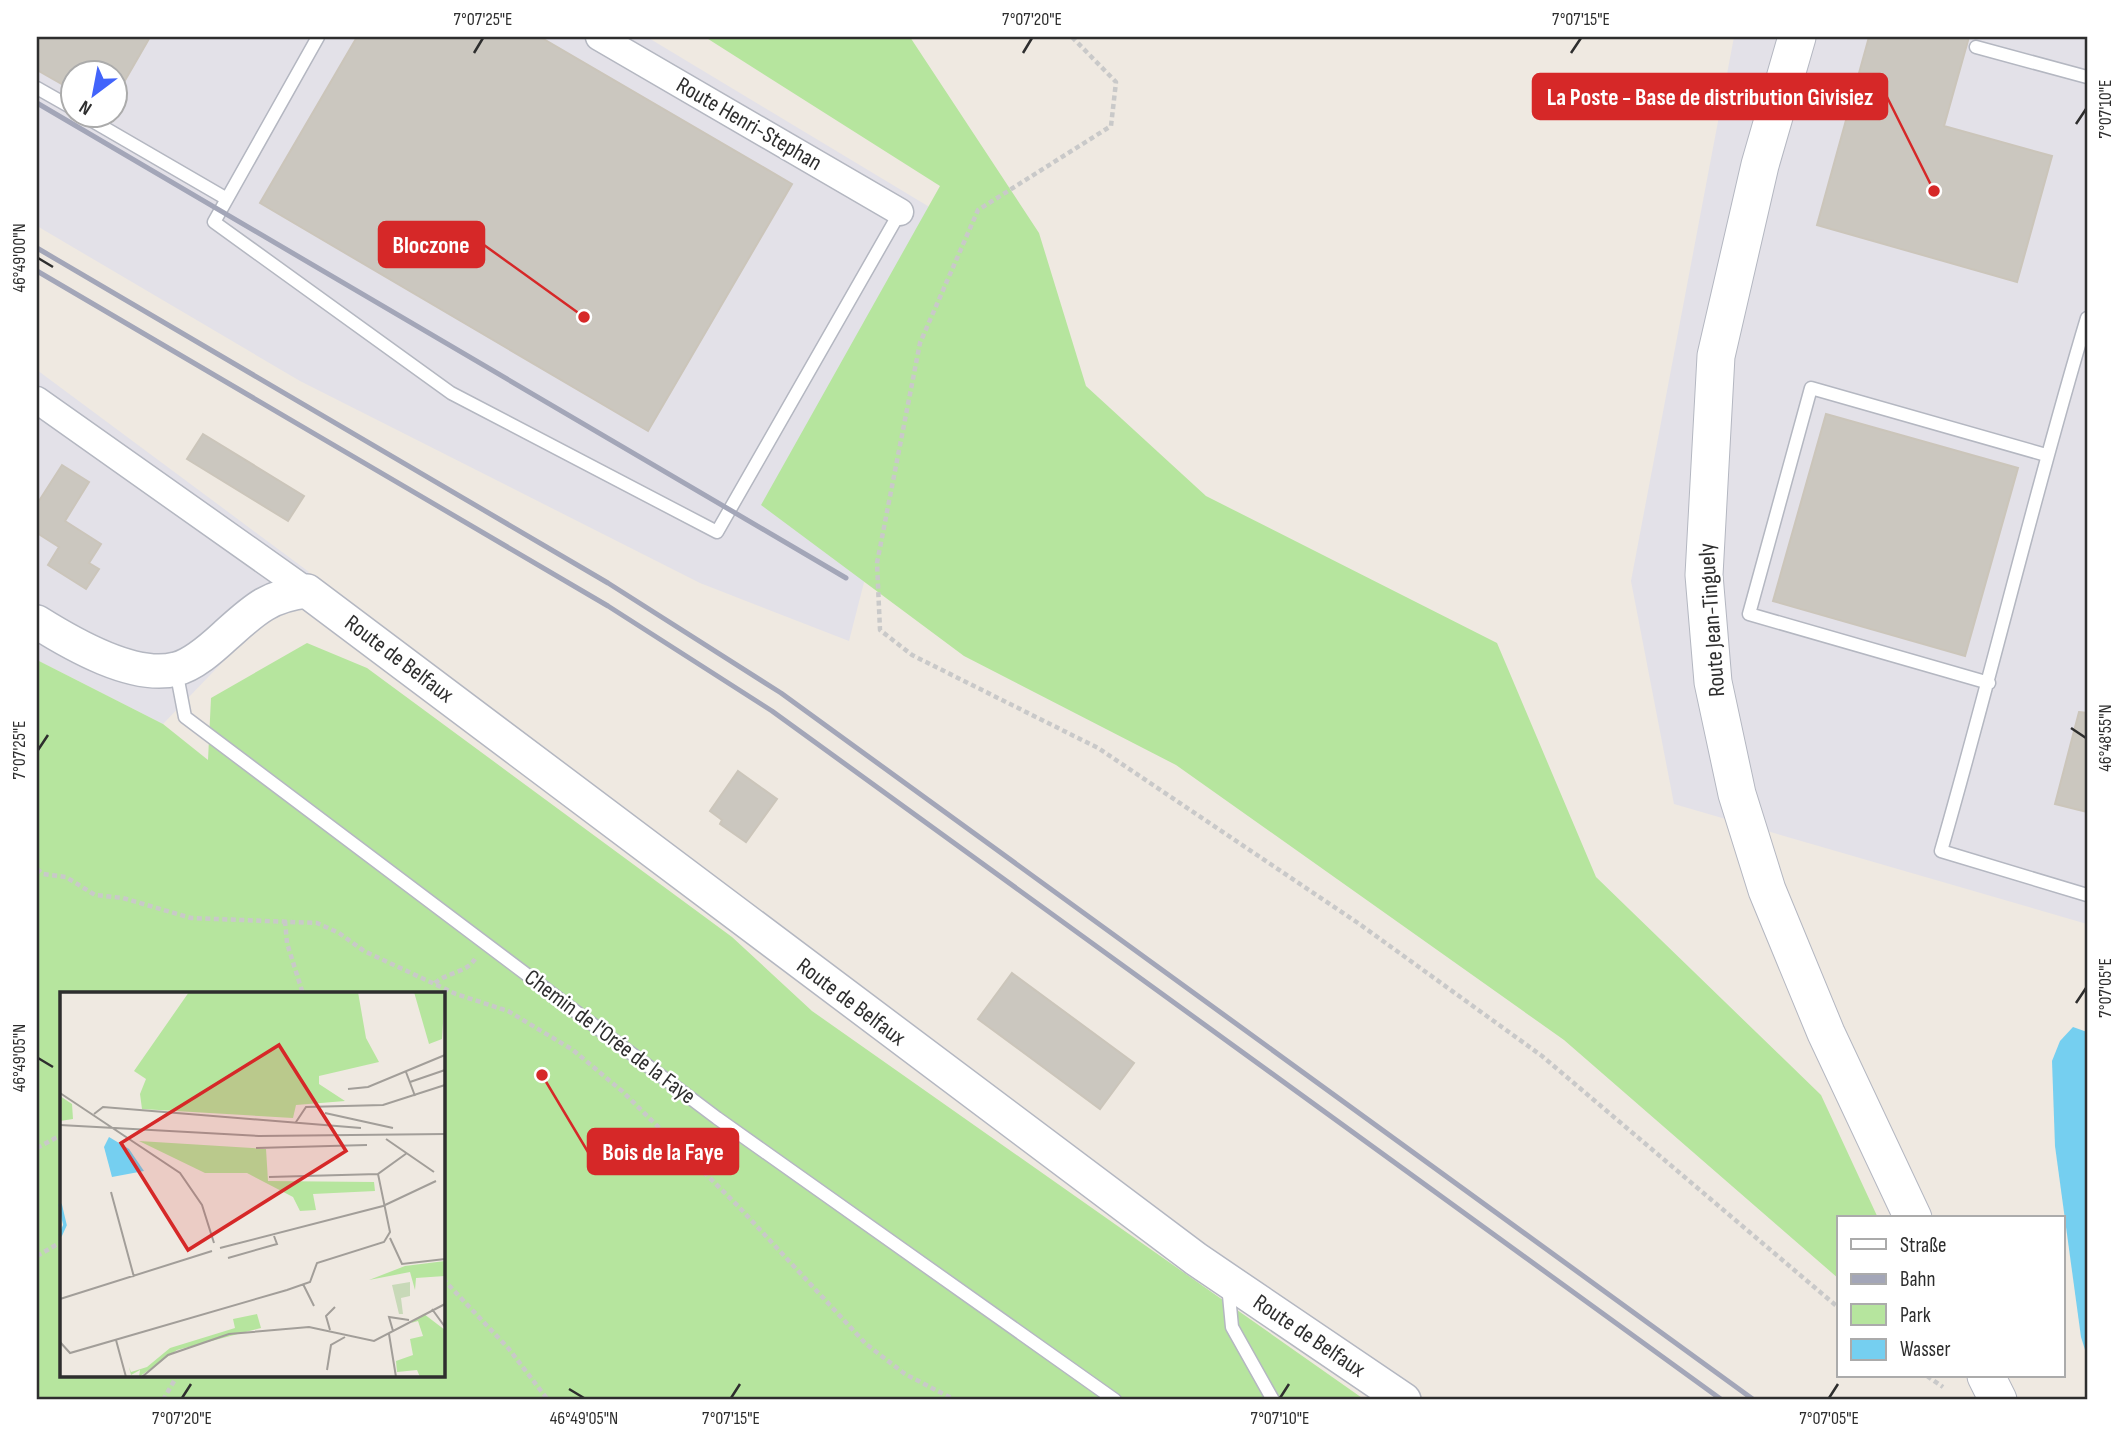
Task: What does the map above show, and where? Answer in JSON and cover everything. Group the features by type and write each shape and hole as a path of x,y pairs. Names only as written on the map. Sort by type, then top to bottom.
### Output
{"main road":[{"name":"Route Jean-Tinguely","path":"1797,37 1760,165 1716,356 1704,575 1713,682 1737,794 1767,890 1826,1033 1912,1216"},
{"path":"1987,1378 1998,1400"}],"street":[{"name":"Route Henri-Stephan","path":"599,37 900,212"},
{"path":"37,400 307,591"},
{"path":"37,622 124,668 176,669 210,650 262,603 286,593 307,591"},
{"name":"Route de Belfaux","path":"307,591 862,1010 1227,1281 1404,1400"}],"lane":[{"path":"318,37 214,222 451,393 717,532 900,212"},
{"path":"1976,47 2087,77"},
{"path":"37,88 60,101"},
{"path":"108,130 227,199"},
{"path":"2087,318 2046,455 1989,683 1941,851 2087,895"},
{"path":"1989,683 1749,614 1811,388 2046,455"},
{"name":"Chemin de l'Orée de la Faye","path":"176,669 185,717 717,1118 1115,1400"},
{"path":"1227,1281 1232,1327 1273,1400"}],"path":[{"path":"1072,37 1116,82 1111,126 978,210 920,343 877,563 880,630 912,655 1098,748 1358,923 1542,1056 1837,1306"},
{"path":"37,869 43,874 66,877 95,895 123,898 191,918 317,923 339,933 364,951 456,994 509,1012 573,1050 622,1091 738,1206 866,1344 905,1374 955,1400"},
{"path":"285,921 287,943 302,992"},
{"path":"435,983 444,975 470,968"},
{"path":"37,1148 60,1136"},
{"path":"37,1256 60,1243"},
{"path":"444,1280 509,1349 548,1400"},
{"path":"163,1400 176,1378"},
{"path":"1930,1378 1943,1387"}],"shaded area":[{"path":"37,37 647,37 956,223 849,641 700,583 300,381 37,226"},
{"path":"1734,37 2087,37 2087,924 1674,804 1631,581"},
{"path":"37,370 309,572 163,724 37,660"}],"green space":[{"path":"705,37 910,37 1039,233 1086,386 1206,496 1497,643 1596,877 1821,1095 1877,1216 1837,1216 1837,1277 1564,1040 1176,765 964,656 761,505 940,186"},
{"path":"307,643 367,668 732,937 812,1011 1365,1400 37,1400 37,660 163,724 208,760 211,698"}],"water":[{"path":"2073,1027 2087,1032 2087,1356 2081,1337 2055,1146 2052,1061 2060,1041"}],"building":[{"path":"37,37 150,37 130,72 130,60 60,60 60,83 37,70"},
{"path":"357,37 540,37 792,184 648,431 260,203"},
{"path":"1869,37 1969,37 1944,126 2052,156 2017,282 1817,225"},
{"path":"1826,414 2018,468 1965,656 1773,601"},
{"path":"203,434 304,496 288,521 187,459"},
{"path":"62,465 89,482 65,521 101,544 89,563 99,569 86,589 48,565 59,547 37,533 37,504"},
{"path":"2079,712 2087,713 2087,812 2055,804"},
{"path":"738,771 777,799 746,842 720,824 722,820 710,811"},
{"path":"1012,973 1134,1063 1100,1109 978,1019"}],"railway":[{"path":"37,103 846,578"},
{"path":"37,248 608,583 781,693 1754,1400"},
{"path":"37,271 608,606 772,711 1722,1400"}],"place":[{"name":"La Poste - Base de distribution Givisiez","path":"1934,191"},
{"name":"Bloczone","path":"584,317"},
{"name":"Bois de la Faye","path":"542,1075"}]}
